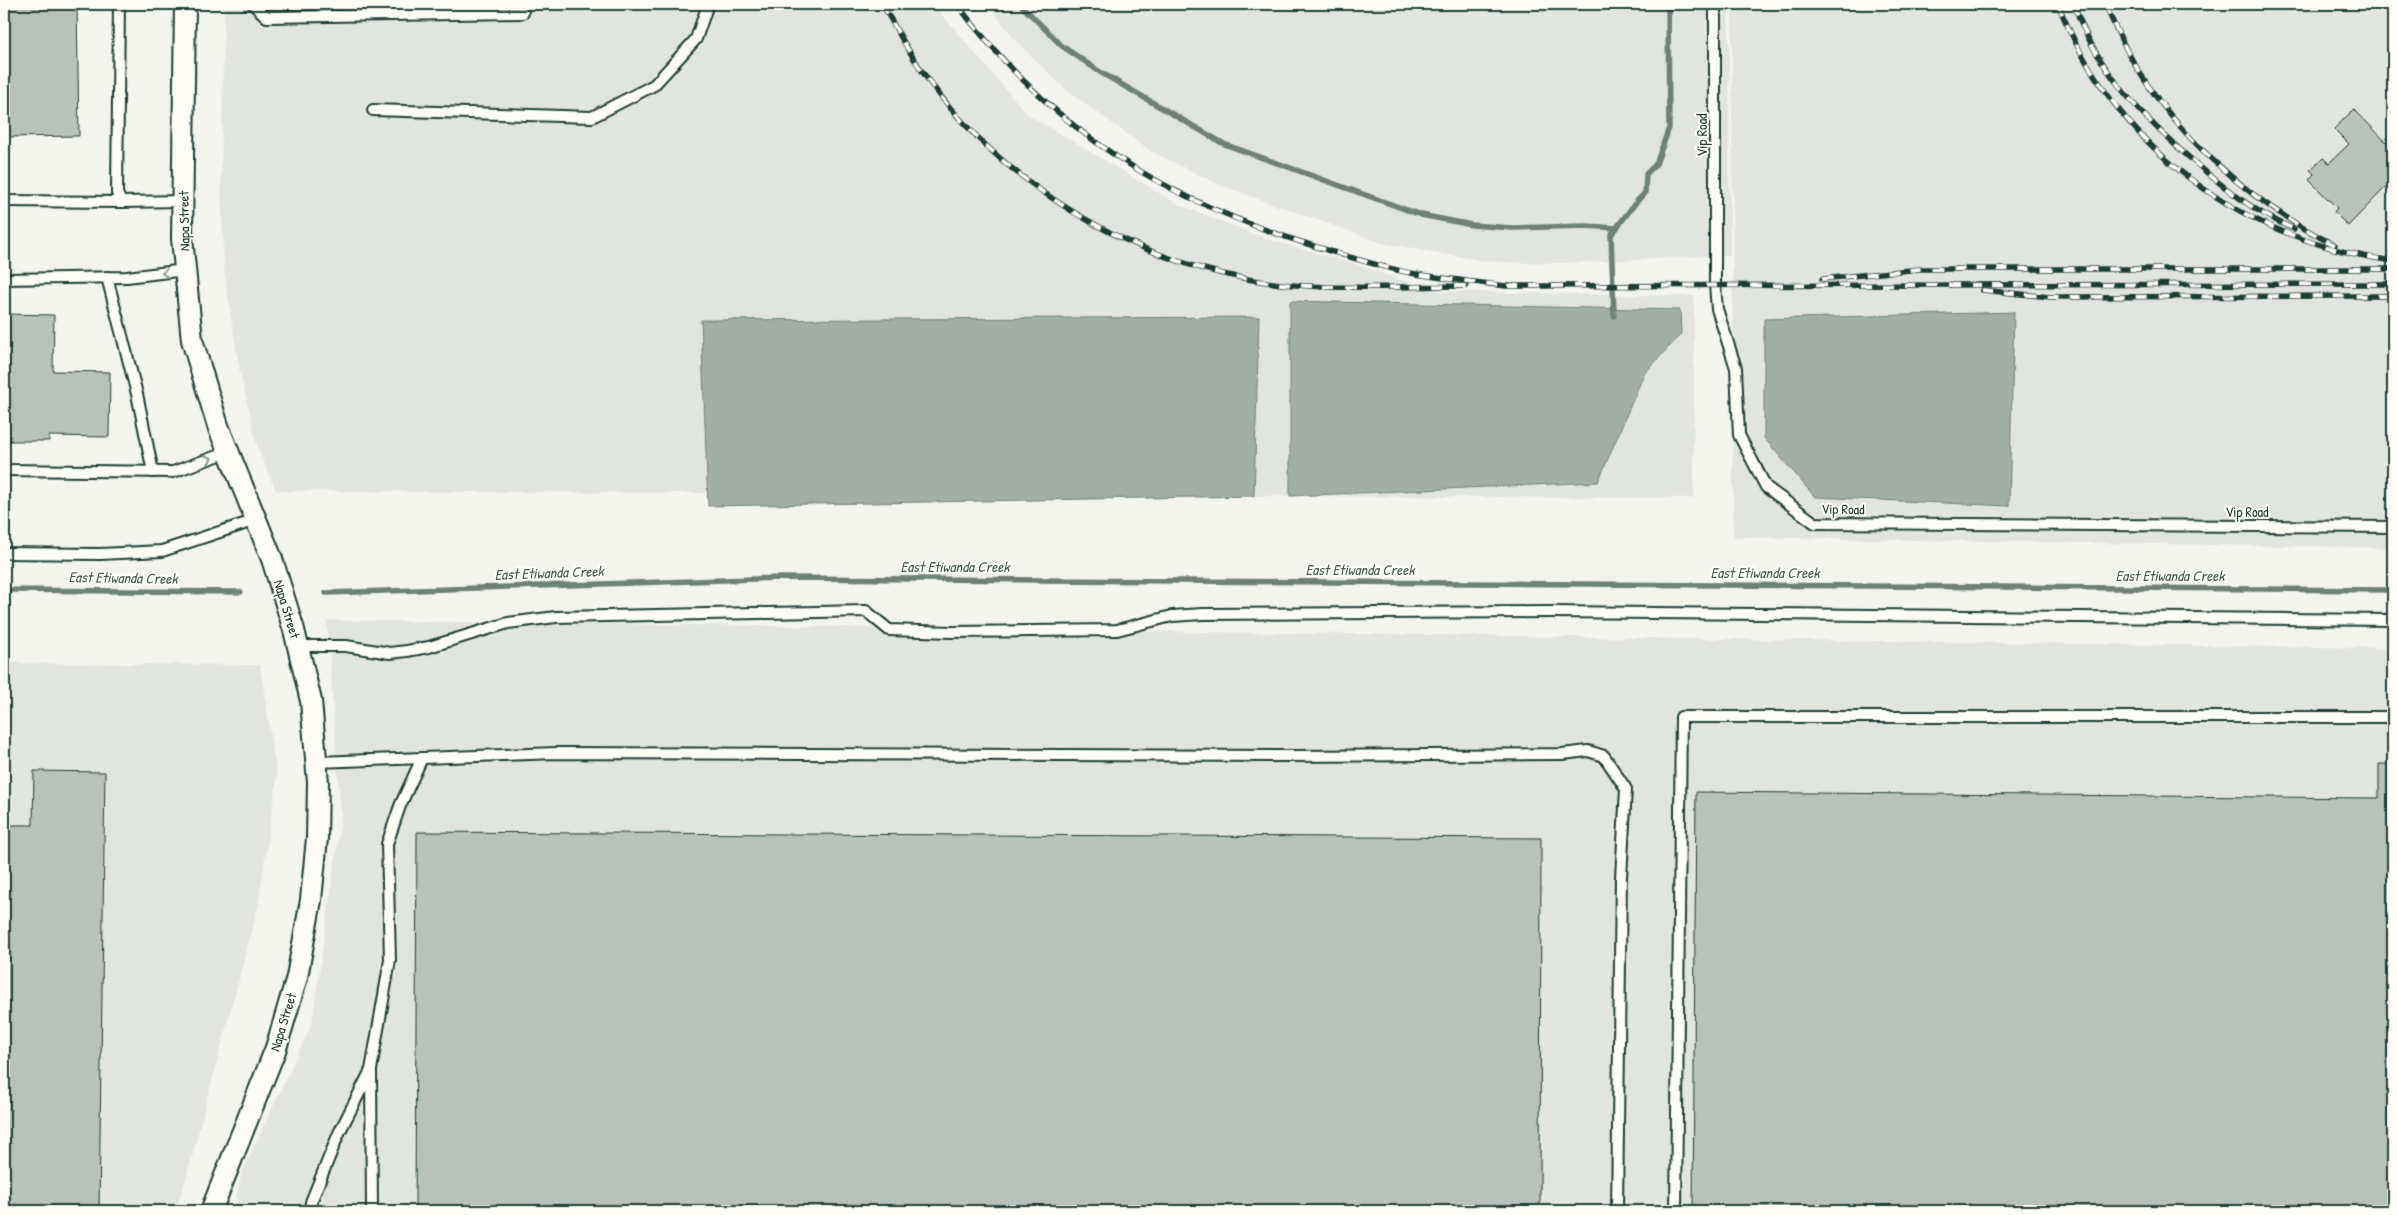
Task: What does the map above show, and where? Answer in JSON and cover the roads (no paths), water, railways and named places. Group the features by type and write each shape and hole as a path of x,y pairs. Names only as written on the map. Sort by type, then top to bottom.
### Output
{"street":[{"name":"Napa Street","path":"185,4 182,238 192,340 218,426 272,559 296,638 311,701 316,762 317,838 311,900 297,977 276,1048 211,1211"}],"lane":[{"path":"119,4 117,193 121,202"},
{"path":"253,4 267,17 523,13"},
{"path":"373,110 592,117 654,85 696,39 708,4"},
{"name":"Vip Road","path":"1715,4 1715,285 1717,309 1736,368 1739,435 1766,487 1815,523 2393,527"},
{"path":"4,201 183,201"},
{"path":"4,278 107,278 186,270"},
{"path":"107,278 137,394 153,472"},
{"path":"4,470 173,472 228,452"},
{"path":"4,553 100,554 162,551 256,520"},
{"path":"296,638 390,653 429,647 508,623 556,617 866,611 889,630 952,632 1118,630 1172,616 1213,614 1551,612 2393,620"},
{"path":"1676,1211 1681,717 2393,717"},
{"path":"316,762 558,753 1304,756 1562,754 1588,751 1604,756 1626,789 1621,877 1618,1211"},
{"path":"372,1211 371,1070 390,960 387,844 400,806 422,758"},
{"path":"310,1211 311,1202 339,1133 371,1070"}],"waterway":[{"path":"1020,4 1062,46 1100,72 1224,144 1421,215 1472,225 1512,228 1586,226 1617,228"},
{"path":"1614,316 1611,235 1645,193 1646,174 1656,164 1669,128 1668,4"},
{"name":"East Etiwanda Creek","path":"326,593 782,578 2393,590"},
{"name":"East Etiwanda Creek","path":"4,590 241,592"}],"railway":[{"path":"882,4 910,53 929,81 959,118 993,152 1030,182 1070,210 1112,233 1156,253 1201,268 1247,279 1301,286 1329,287 1466,286"},
{"path":"957,4 994,49 1033,90 1073,125 1116,156 1162,184 1211,208 1262,229 1391,269 1416,274 1506,286 2393,284"},
{"path":"2058,4 2083,56 2113,102 2149,143 2190,179 2235,208 2284,232 2337,250 2393,261"},
{"path":"2074,4 2095,51 2109,73 2142,113 2179,149 2232,193 2268,216 2294,229"},
{"path":"2106,4 2121,39 2139,71 2160,102 2185,132 2240,184 2271,207 2335,245"},
{"path":"1822,279 1920,269 2393,269"},
{"path":"1982,290 2050,297 2393,296"}]}
